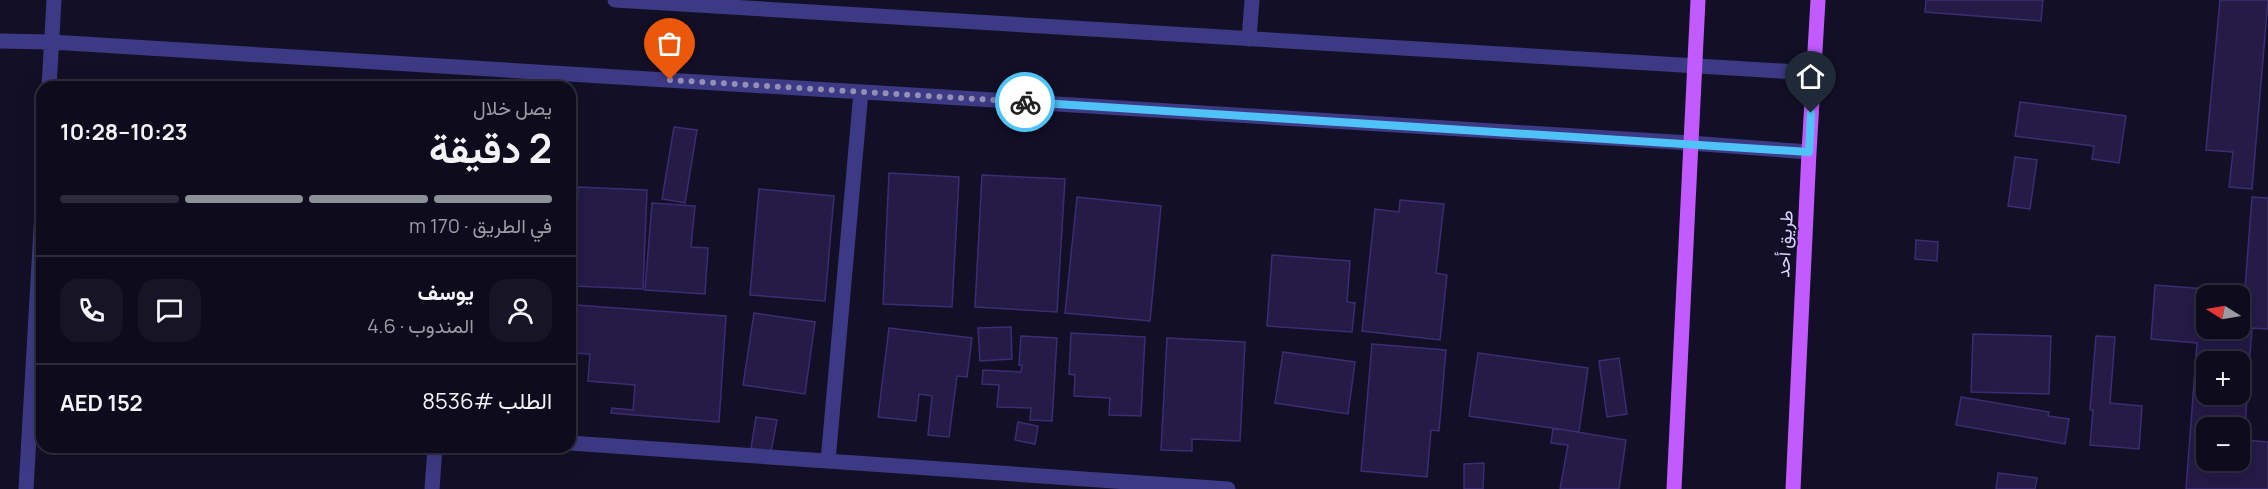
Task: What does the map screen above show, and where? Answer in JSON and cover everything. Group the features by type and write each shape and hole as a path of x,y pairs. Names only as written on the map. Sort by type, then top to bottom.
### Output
{"main road":[{"path":"1674,489 1698,0"},
{"name":"طريق أحد","path":"1793,489 1818,0"}],"street":[{"path":"49,81 54,0"},
{"path":"615,0 1813,73"},
{"path":"1249,39 1252,0"},
{"path":"0,41 51,42 1809,152"},
{"path":"828,461 861,92"},
{"path":"26,489 36,414"},
{"path":"576,443 1228,489"},
{"path":"432,489 435,453"}],"building":[{"path":"1926,0 2043,0 2041,21 1925,12"},
{"path":"2220,0 2268,0 2252,189 2229,187 2233,152 2206,150"},
{"path":"2020,102 2126,116 2119,163 2092,159 2094,146 2015,136"},
{"path":"674,127 697,130 685,203 662,199"},
{"path":"2015,157 2037,160 2030,209 2008,206"},
{"path":"889,173 959,177 952,307 883,304"},
{"path":"982,175 1065,179 1057,312 975,307"},
{"path":"578,187 647,190 643,289 576,286"},
{"path":"759,189 834,196 825,301 750,295"},
{"path":"1077,197 1161,206 1150,321 1065,313"},
{"path":"2252,197 2268,198 2268,329 2252,328 2250,356 2250,351 2196,351 2197,343 2151,339 2155,285 2196,288 2196,339 2250,339 2250,285 2245,285"},
{"path":"1400,200 1444,204 1436,273 1447,275 1440,340 1362,331 1375,209 1399,212"},
{"path":"652,203 695,206 691,247 708,248 705,294 645,290"},
{"path":"1916,240 1938,242 1937,261 1915,259"},
{"path":"1272,255 1350,261 1347,302 1355,303 1352,332 1267,326"},
{"path":"576,305 726,316 719,422 611,413 612,408 633,410 635,385 588,381 590,354 576,353"},
{"path":"754,313 815,322 805,394 743,385"},
{"path":"1011,327 1012,359 980,361 978,328"},
{"path":"889,328 972,338 967,377 957,376 949,437 928,435 932,396 919,394 916,421 878,417"},
{"path":"1071,333 1145,337 1141,416 1109,415 1110,398 1074,396 1075,375 1069,374"},
{"path":"1973,334 2051,336 2049,394 1971,392"},
{"path":"1021,336 1057,338 1052,421 1030,420 1031,408 997,407 999,385 982,384 983,370 1021,372 1022,365 1019,365"},
{"path":"2096,336 2115,337 2110,403 2142,406 2139,449 2090,445 2093,410 2090,410"},
{"path":"1167,338 1245,342 1240,441 1192,439 1192,451 1161,450"},
{"path":"1372,344 1446,350 1439,431 1431,430 1427,477 1361,471"},
{"path":"1283,352 1355,362 1348,414 1275,403"},
{"path":"1478,353 1588,368 1579,432 1469,416"},
{"path":"2196,356 2196,405 2246,405 2246,417 2196,417 2196,471 2250,471 2250,440 2268,442 2268,489 2186,489"},
{"path":"1619,358 1627,414 1607,417 1599,361"},
{"path":"1961,397 2049,412 2048,416 2069,419 2065,444 1956,425"},
{"path":"756,417 777,420 771,452 751,448"},
{"path":"1018,422 1038,426 1035,444 1015,440"},
{"path":"1553,428 1626,440 1619,489 1560,489 1568,445 1551,443"},
{"path":"1484,463 1483,489 1464,489 1464,464"},
{"path":"1998,473 2037,478 2035,489 1996,489"}],"way so far":[{"path":"670,80 1025,102"}],"route":[{"path":"1025,102 1809,152 1811,113"}]}
